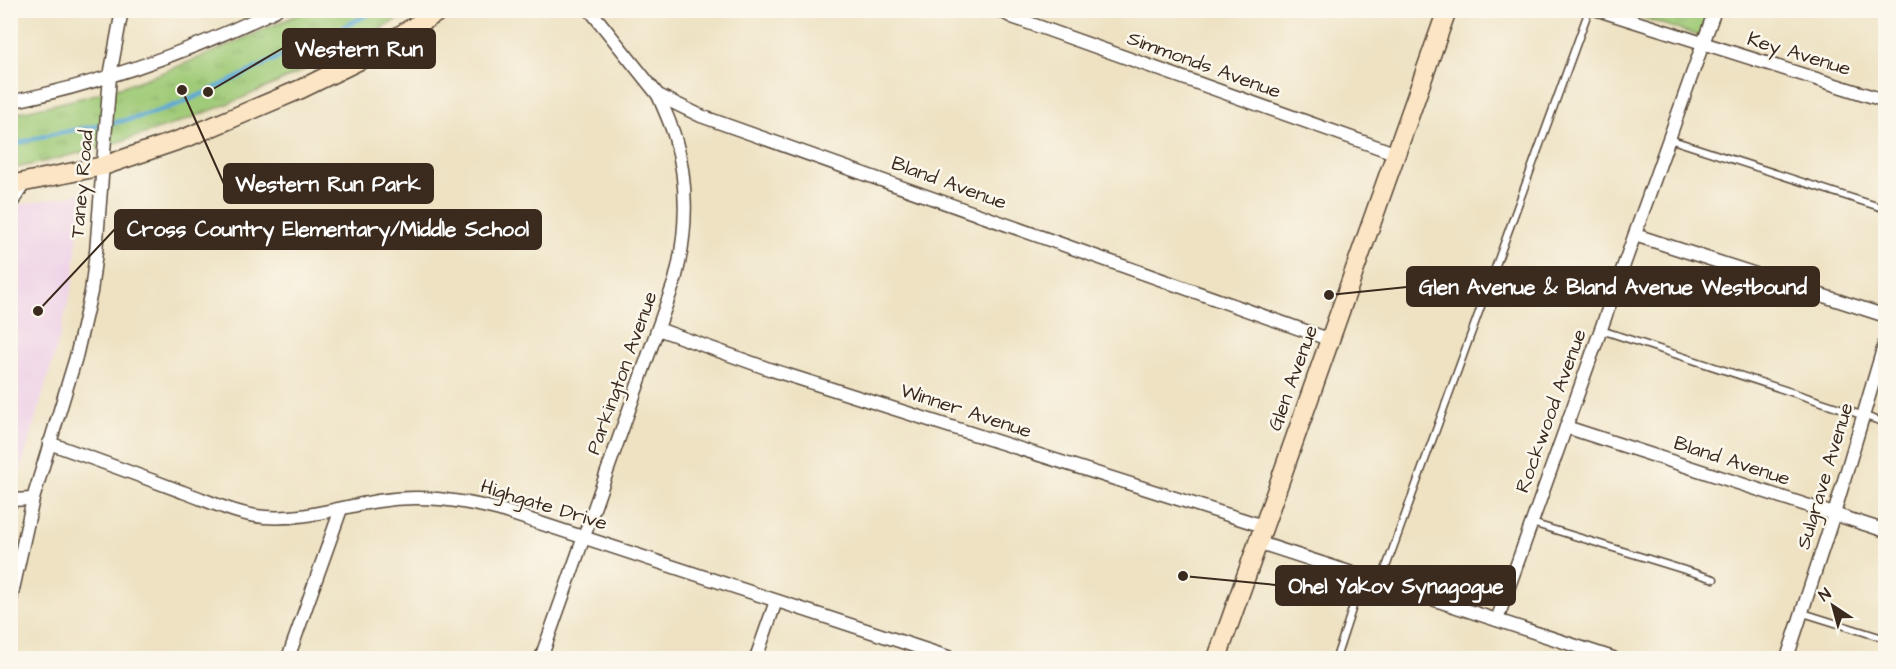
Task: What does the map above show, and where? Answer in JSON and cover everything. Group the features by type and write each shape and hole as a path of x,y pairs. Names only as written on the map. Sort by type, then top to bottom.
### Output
{"street":[{"name":"Taney Road","path":"10,603 33,499 76,357 91,292 110,76 122,10"},
{"path":"10,102 110,76 185,51 276,10"},
{"path":"10,185 103,166 188,137 300,89 362,59 441,10"},
{"name":"Bland Avenue","path":"590,10 658,95 701,116 1330,340"},
{"name":"Simmonds Avenue","path":"999,10 1012,17 1397,154"},
{"name":"Glen Avenue","path":"1217,658 1447,10"},
{"name":"Key Avenue","path":"1598,10 1886,102"},
{"name":"Rockwood Avenue","path":"1497,620 1715,10"},
{"name":"Parkington Avenue","path":"541,658 658,329 681,257 685,216 684,189 675,139 658,95"},
{"path":"1635,235 1886,316"},
{"name":"Winner Avenue","path":"658,329 769,369 1260,534 1364,576 1613,658"},
{"name":"Sulgrave Avenue","path":"1787,658 1834,514 1886,339"},
{"name":"Bland Avenue","path":"1566,427 1886,531"},
{"name":"Highgate Drive","path":"49,443 246,514 263,517 296,518 379,500 401,498 465,501 584,537 951,658"},
{"path":"10,500 33,499"},
{"path":"288,658 341,509"},
{"path":"756,658 776,602"}],"lane":[{"path":"1381,581 1589,10"},
{"path":"1669,139 1886,209"},
{"path":"10,211 29,182"},
{"path":"1601,330 1886,423"},
{"path":"1532,523 1714,579"},
{"path":"1336,658 1364,576"},
{"path":"1803,613 1886,639"}],"shaded area":[{"path":"82,193 73,282 59,339 17,482 11,482 10,207"}],"green space":[{"path":"306,11 411,11 316,64 218,108 116,143 11,169 10,114 82,98 136,82 211,53"},
{"path":"1622,11 1709,11 1700,36"}],"waterway":[{"path":"10,146 157,112 193,98 376,10"}],"place":[{"name":"Western Run Park","path":"182,90"},
{"name":"Western Run","path":"208,92"},
{"name":"Glen Avenue & Bland Avenue Westbound","path":"1329,295"},
{"name":"Cross Country Elementary/Middle School","path":"38,311"},
{"name":"Ohel Yakov Synagogue","path":"1183,576"}]}
